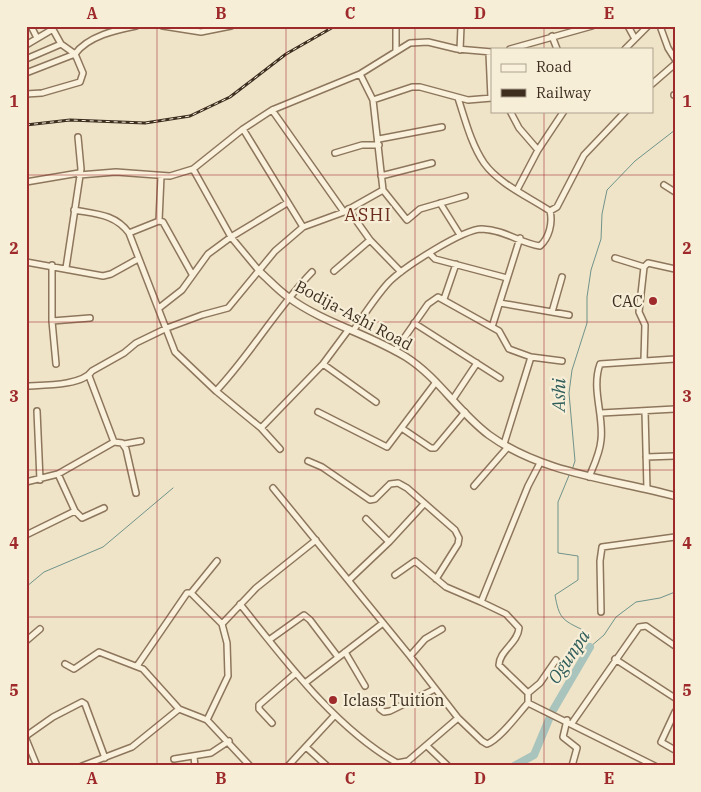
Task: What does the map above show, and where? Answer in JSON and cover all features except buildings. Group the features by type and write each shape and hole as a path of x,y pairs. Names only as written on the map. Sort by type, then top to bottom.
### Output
{"street":[{"path":"31,26 37,38"},
{"path":"105,26 107,34"},
{"path":"26,73 75,54 85,44 107,34 136,26"},
{"path":"163,26 201,32 231,26"},
{"path":"396,26 396,51"},
{"path":"460,50 461,26"},
{"path":"513,48 592,26"},
{"path":"628,26 635,39"},
{"path":"627,48 648,26"},
{"path":"660,26 668,48 675,59"},
{"path":"26,94 42,93 80,82 83,73 75,54 61,44 52,28 27,43"},
{"path":"552,36 556,48"},
{"path":"26,182 79,174 116,172 170,176 193,169 243,129 272,110 360,74 396,51 418,41 460,50 491,53"},
{"path":"26,59 61,44"},
{"path":"654,82 675,64"},
{"path":"360,74 372,100 379,142 383,190 407,220 420,209 465,196"},
{"path":"372,100 404,89 420,87 458,98 476,100 491,98"},
{"path":"458,98 472,139 484,163 495,174 550,211"},
{"path":"272,110 346,211 400,272"},
{"path":"511,112 519,128 538,150"},
{"path":"517,190 538,150 563,112"},
{"path":"550,211 556,207 584,155 625,112"},
{"path":"335,153 442,127"},
{"path":"243,129 302,227"},
{"path":"66,268 81,166 78,137"},
{"path":"381,176 432,163"},
{"name":"Bodija-Ashi Road","path":"193,169 231,237 260,272 288,297 395,351 436,382 489,435 540,463 589,477 675,496"},
{"path":"159,221 162,176"},
{"path":"664,185 675,192"},
{"path":"26,386 68,382 89,376 92,371 124,353 136,343 202,314 228,308 260,272 275,251 302,227 346,211 383,190"},
{"path":"159,308 182,290 208,254 231,237 288,203"},
{"path":"440,203 460,235"},
{"path":"74,210 117,220 129,233 175,352 216,391 261,428 280,449"},
{"path":"261,428 323,364 385,287 400,272 460,235 480,229 496,230 540,246 550,230 550,211"},
{"path":"129,233 159,221 165,223 183,261 192,274"},
{"path":"492,327 520,238"},
{"path":"334,271 370,240"},
{"path":"430,254 435,259 507,278"},
{"path":"615,258 644,267"},
{"path":"26,262 52,265 103,276 111,274 138,259"},
{"path":"644,360 645,325 639,312 644,267 648,262 675,269"},
{"path":"444,299 456,264"},
{"path":"52,265 52,321 56,364"},
{"path":"216,391 254,346 288,297 312,272"},
{"path":"552,312 562,277"},
{"path":"395,351 432,300 438,297 499,331 509,349 531,357 562,361"},
{"path":"500,303 569,315"},
{"path":"52,321 90,318"},
{"path":"414,324 500,378"},
{"path":"474,486 506,445 531,357"},
{"path":"589,477 602,440 601,413 596,389 600,364 675,359"},
{"path":"453,399 477,362"},
{"path":"323,364 376,402"},
{"path":"89,376 114,442"},
{"path":"318,412 385,447 390,445 403,429 436,382"},
{"path":"601,413 675,409"},
{"path":"37,411 40,480"},
{"path":"645,411 647,489"},
{"path":"403,429 430,448 435,448 465,412"},
{"path":"26,482 58,474 114,442 124,444 141,441"},
{"path":"124,444 136,493"},
{"path":"646,457 675,456"},
{"path":"308,461 322,467 370,500 375,499 393,483 407,488 456,530 459,538 458,544 436,579"},
{"path":"481,602 528,486 540,463"},
{"path":"58,474 75,511 81,518 104,508"},
{"path":"273,488 349,580 458,718 487,744 491,742 528,702 528,693 499,665 500,659 518,635 519,628 506,614 446,587 415,560 395,575"},
{"path":"349,580 389,542 424,504"},
{"path":"26,535 75,511"},
{"path":"366,519 389,542"},
{"path":"601,612 600,562 602,546 675,536"},
{"path":"222,624 256,588 316,540"},
{"path":"137,666 187,593 192,593 217,561"},
{"path":"192,593 222,624 226,643 228,676 207,720"},
{"path":"240,604 296,673 335,715 382,754 397,763 408,762 458,718"},
{"path":"269,640 304,615 310,620 338,658"},
{"path":"305,683 383,623"},
{"path":"572,766 577,748 575,744 562,737 570,721 636,628 641,625 646,626 675,646"},
{"path":"26,641 40,629"},
{"path":"410,656 422,641 442,629"},
{"path":"65,664 74,669 99,652 137,666 148,674 179,709 207,720 229,741 250,766"},
{"path":"345,652 365,686"},
{"path":"615,659 675,698"},
{"path":"528,693 540,683 556,660"},
{"path":"272,723 259,710 259,705 296,673"},
{"path":"380,710 384,712 390,711 435,689"},
{"path":"37,766 26,738 53,717 82,702 85,704 105,758"},
{"path":"528,702 570,721 647,764 655,766"},
{"path":"82,766 137,745 179,709"},
{"path":"675,712 661,742 675,750"},
{"path":"288,766 335,715"},
{"path":"174,759 194,757 216,751 229,741"},
{"path":"427,746 448,766"},
{"path":"306,747 327,766"},
{"path":"194,757 195,766"}],"waterway":[{"name":"Ashi","path":"572,470 575,461 569,393 572,370 587,323 587,297 591,270 601,239 602,214 607,190 635,161 675,130"},
{"name":"Ashi","path":"570,473 558,502 558,553 578,556 578,580 555,595 560,614 566,621 583,630 590,647 604,635 616,617 636,602 660,598 675,592"},
{"path":"26,587 44,572 103,547 173,488"},
{"name":"Ogunpa","path":"514,766 534,755 552,712 590,647"}],"railway":[{"path":"26,125 70,120 145,123 190,116 230,97 286,54 335,26"}],"place":[{"name":"CAC","path":"653,301"},
{"name":"Iclass Tuition","path":"333,700"}],"district":[{"name":"ASHI","path":"368,215"}]}
